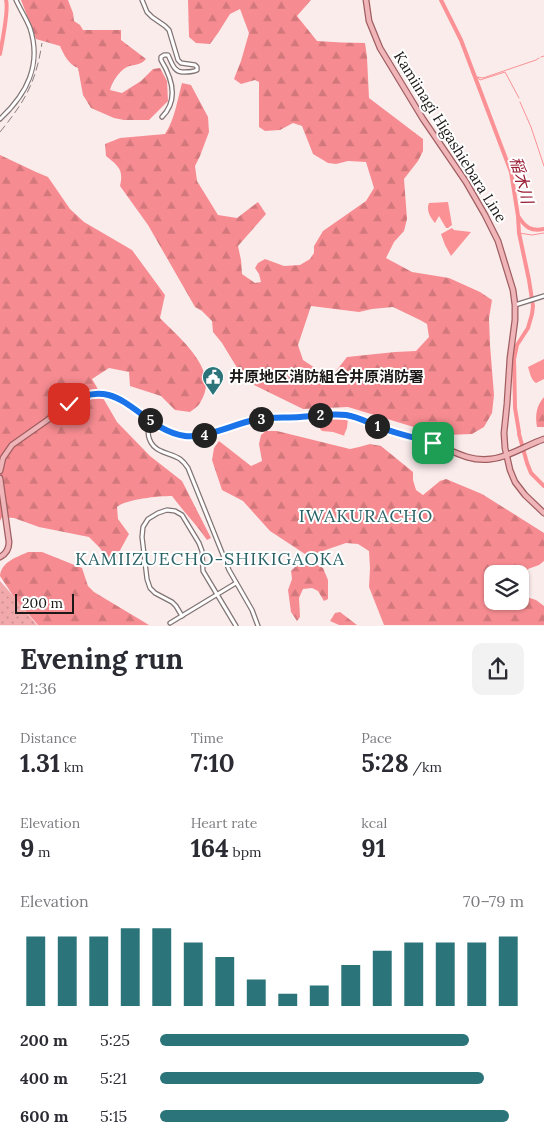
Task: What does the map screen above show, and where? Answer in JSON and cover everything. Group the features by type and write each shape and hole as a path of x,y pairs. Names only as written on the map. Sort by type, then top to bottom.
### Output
{"main road":[{"name":"Kamiinagi Higashiebara Line","path":"366,0 368,21 380,48 423,119 466,182 498,241 513,290 515,305 504,433 506,455 515,482 544,514"},
{"path":"0,471 5,454 12,445 76,400 86,395 96,394 113,397 122,401 169,432 180,436 198,436 260,419 342,415 357,418 384,429 433,443 467,458 486,460 496,458 544,439"},
{"path":"0,478 9,542 6,553 0,557"}],"street":[{"path":"0,119 24,92 34,60 30,29 16,0"},
{"path":"142,0 147,12 169,30 178,60 181,63 201,67"},
{"path":"162,116 170,107 172,98 171,83 161,57 168,55 176,71 180,72 196,70 197,67 195,65"},
{"path":"515,305 544,296"},
{"path":"151,420 148,431 153,445 159,450 182,460 188,468 229,570 252,610 258,626"},
{"path":"182,616 174,604 155,593 148,583 142,532 148,519 167,510 175,511 182,515 199,543 202,551 202,569 236,626"},
{"path":"170,623 236,583"}],"green space":[{"path":"21,0 68,0 74,21 83,30 121,30 121,40 146,59 121,71 114,80 110,90 122,93 141,81 153,69 160,68 167,81 168,101 149,120 114,118 91,108 83,95 78,68 69,62 60,46 36,39"},
{"path":"188,0 311,0 297,16 317,41 365,43 369,98 423,139 423,151 404,179 407,219 404,231 394,242 386,258 412,272 449,278 480,292 492,300 489,318 494,395 492,413 484,427 472,434 447,435 430,432 348,407 303,409 254,385 239,371 213,332 212,321 195,307 148,225 120,186 121,176 119,168 106,156 105,144 120,138 165,134 173,116 182,83 191,85 208,117 209,132 195,166 197,181 218,215 237,218 258,202 266,214 238,246 242,274 255,283 261,282 255,268 258,263 265,259 284,266 300,265 310,259 314,253 314,246 323,231 366,201 374,188 366,162 328,163 313,154 302,126 293,123 280,130 265,131 259,127 259,82 255,80 241,84 234,79 249,33 240,9 230,14 210,44 196,43 189,37","holes":["311,306 359,312 393,307 427,324 429,337 416,351 347,357 328,381 315,368 303,360 298,345"]},
{"path":"0,155 48,177 70,209 84,222 132,250 165,295 160,318 187,345 202,367 206,389 199,404 190,412 175,410 161,396 130,386 129,372 109,368 92,379 117,422 150,456 182,481 211,538 207,540 172,496 135,500 117,507 118,519 129,534 112,565 89,537 39,527 14,518 2,517 0,521"},
{"path":"544,397 544,427 537,427 537,411"},
{"path":"266,431 277,431 350,449 370,444 381,446 413,472 416,490 423,495 440,481 446,479 482,494 544,533 544,561 539,565 529,569 529,565 484,565 484,610 529,610 529,598 544,606 544,625 384,625 369,587 369,551 358,544 346,543 308,556 270,531 243,501 222,490 212,460 214,448 219,441 251,466 262,461 259,444 261,435"},
{"path":"28,552 42,552 82,568 88,586 94,592 149,625 38,625 16,600 0,576 6,564"},
{"path":"313,563 323,568 328,580 328,599 324,601 318,591 312,588 303,589 299,598 300,617 297,621 291,612 288,590 292,579 291,571 297,565"},
{"path":"340,612 357,625 339,625 330,621 335,613"}],"shaded area":[{"path":"448,202 452,225 446,228 439,216 435,223 430,216 428,208 429,203"},
{"path":"452,228 454,230 471,232 451,256 441,234"},
{"path":"544,359 544,379 536,383 528,367"},
{"path":"327,417 348,418 345,436 322,431 315,423 316,419"},
{"path":"0,581 10,592 37,625 0,625"}],"waterway":[{"path":"0,54 6,18 6,0"},
{"name":"稲木川","path":"441,0 461,40 511,172 519,233 533,306 528,328 517,345 514,359 515,408 519,432"},
{"path":"477,77 483,78 539,58"},
{"path":"474,74 480,80 505,72 519,98"},
{"path":"520,102 531,127 544,166"},
{"path":"518,216 529,228 535,230 544,229"},
{"path":"519,233 532,235 544,233"},
{"name":"稲木川","path":"519,434 531,473 544,486"}],"railway":[{"path":"0,132 18,108 29,89 37,68 42,43"}],"place":[{"name":"井原地区消防組合井原消防署","path":"213,396"}],"district":[{"name":"IWAKURACHO","path":"366,516"},
{"name":"KAMIIZUECHO-SHIKIGAOKA","path":"210,559"}],"route":[{"path":"69,404 86,395 108,395 122,401 169,432 186,437 198,436 260,419 342,415 357,418 384,429 433,443"}]}
